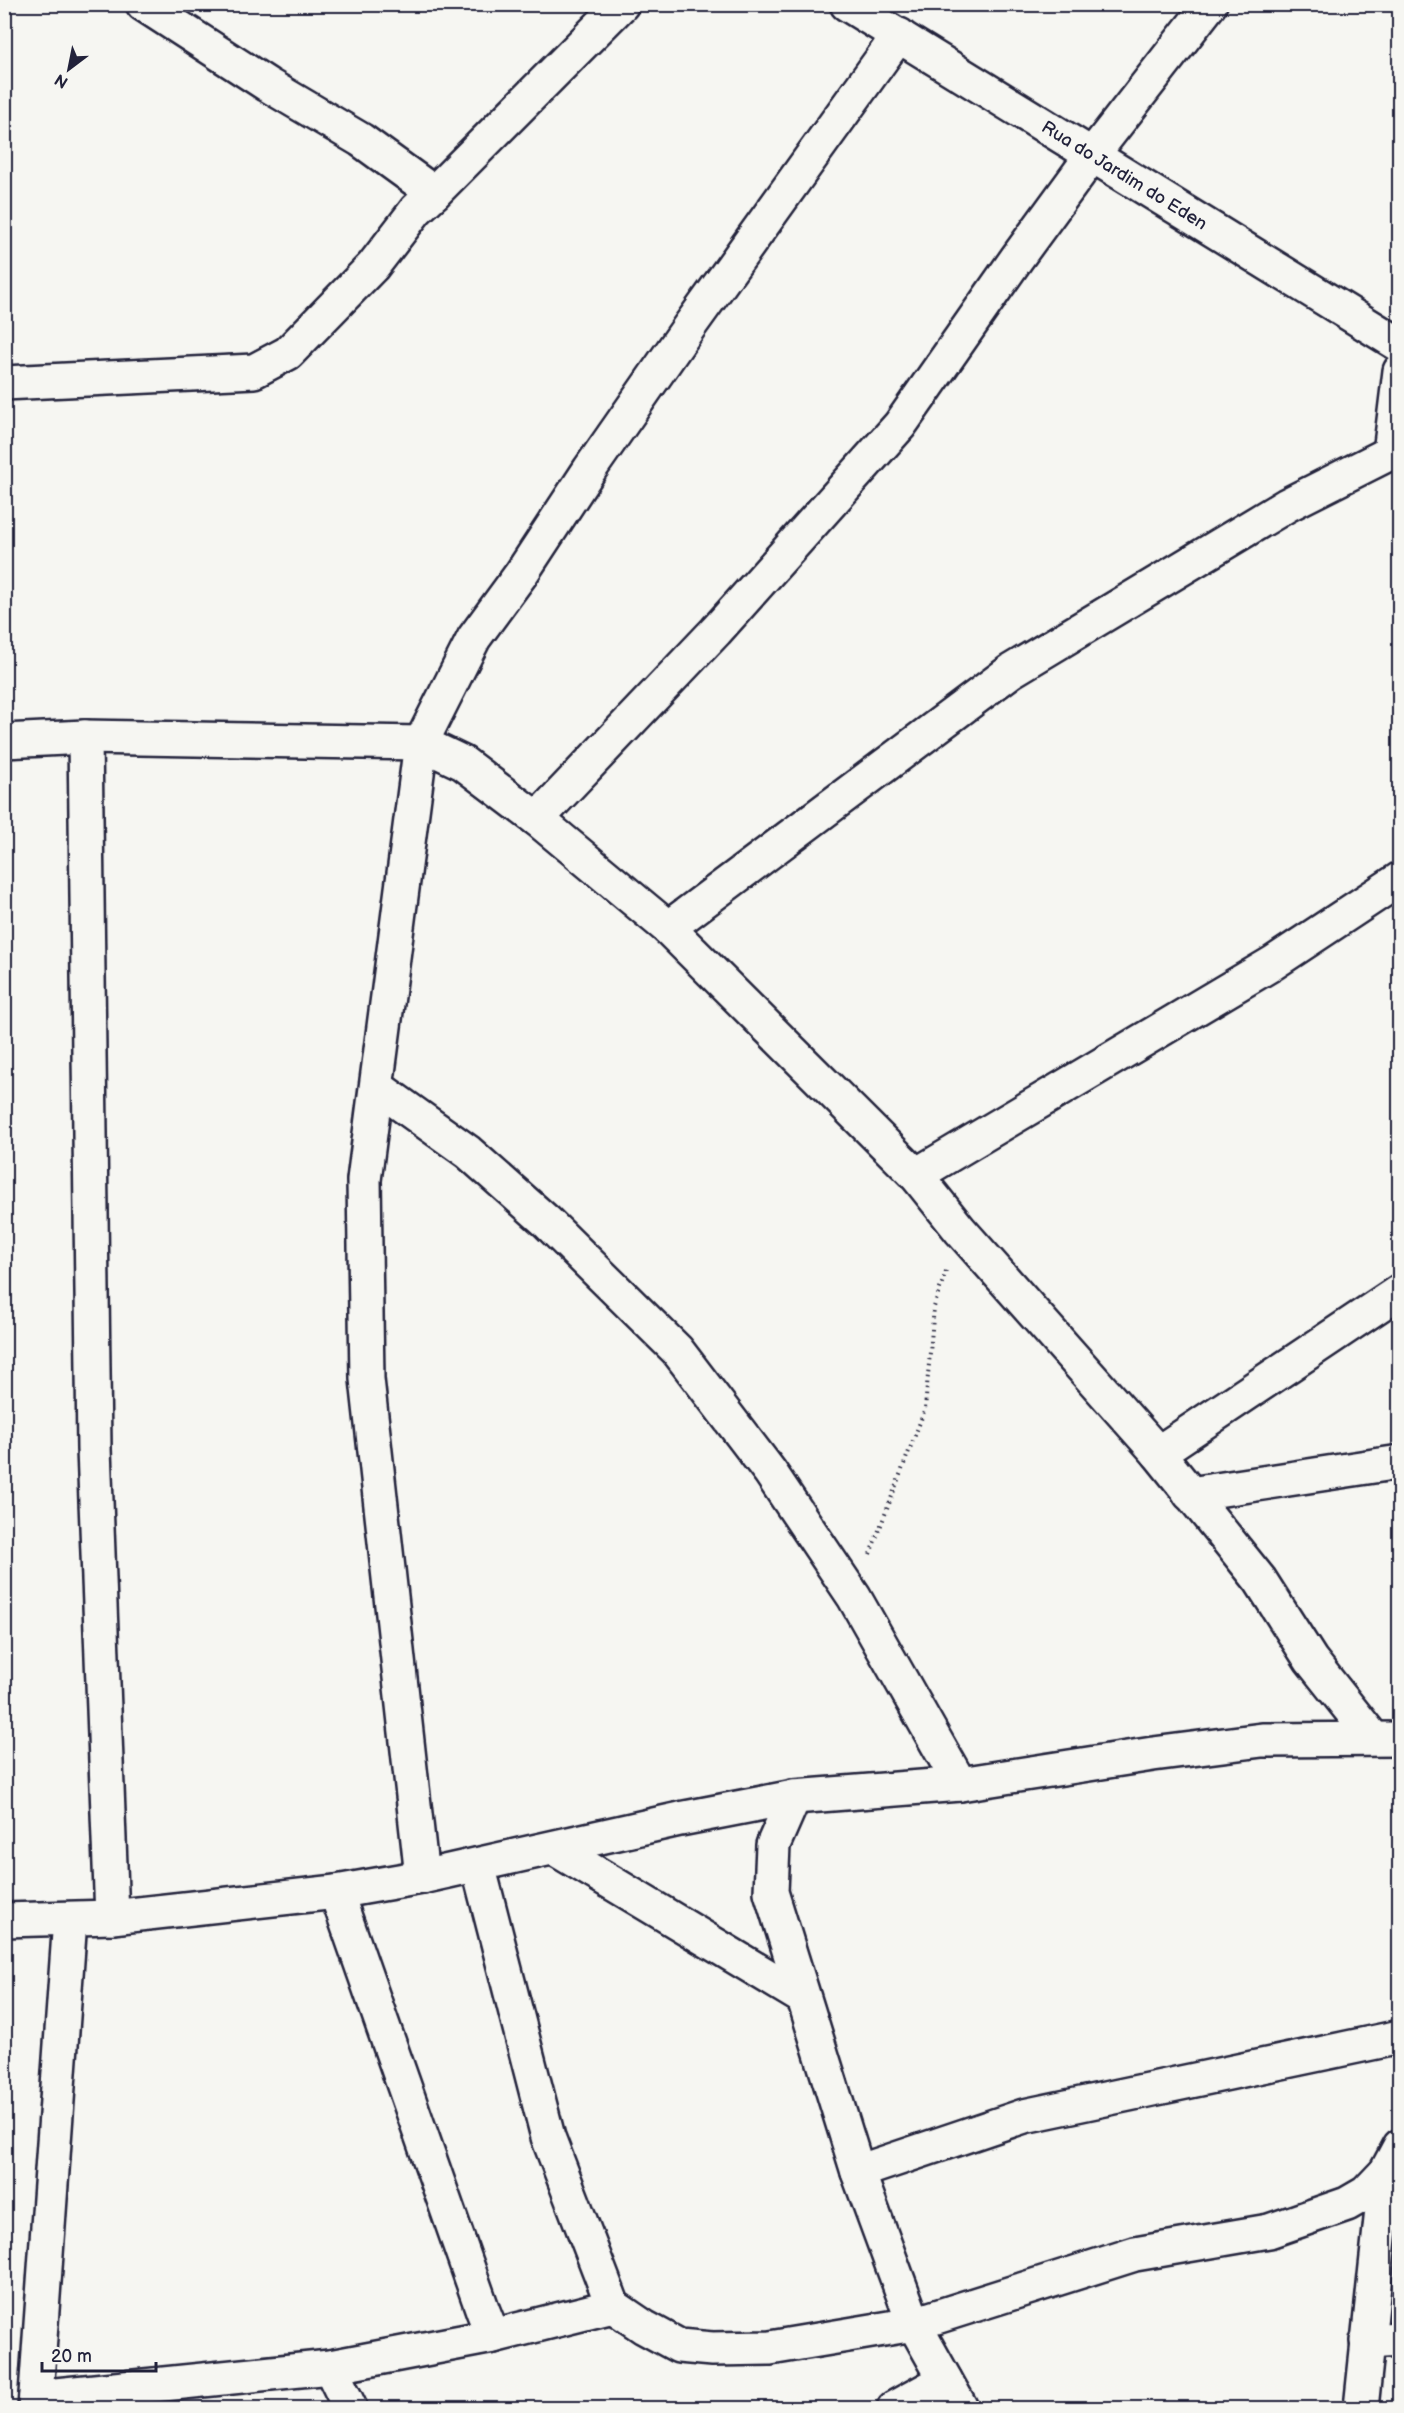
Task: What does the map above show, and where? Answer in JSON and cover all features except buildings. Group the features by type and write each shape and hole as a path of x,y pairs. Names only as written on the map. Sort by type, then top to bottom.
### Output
{"street":[{"path":"143,4 268,85 361,140 434,193"},
{"path":"4,383 254,371 288,353 373,266 416,210 622,4"},
{"name":"Rua do Jardim do Eden","path":"847,4 1400,345"},
{"path":"537,819 717,631 900,425 1093,154 1210,4"},
{"path":"422,1877 367,1379 364,1180 421,743 474,638 521,574 590,469 689,327 899,35"},
{"path":"668,928 1011,671 1287,505 1395,450 1400,371"},
{"path":"85,737 94,1449 112,1917"},
{"path":"4,741 85,737 421,743 463,763 537,819 668,928 916,1175 960,1230 1158,1453 1260,1581 1311,1660 1386,1739"},
{"path":"916,1175 1273,963 1400,879"},
{"path":"377,1087 468,1152 546,1221 677,1350 770,1472 854,1597 960,1784"},
{"path":"1158,1453 1400,1291"},
{"path":"1190,1494 1400,1462"},
{"path":"4,1920 112,1917 336,1892 422,1877 680,1819 794,1797 960,1784 1153,1754 1262,1740 1386,1739"},
{"path":"794,1797 773,1845 771,1892 858,2172 914,2324 961,2409"},
{"path":"554,1848 802,1997"},
{"path":"478,1865 548,2137 613,2306 644,2327 679,2346 712,2349 770,2348 914,2324 1135,2254 1269,2231 1347,2204 1366,2193 1393,2159"},
{"path":"336,1892 483,2311 494,2336"},
{"path":"70,1919 36,2403 330,2367 494,2336 613,2306"},
{"path":"858,2172 1024,2116 1400,2037"},
{"path":"1361,2409 1367,2341 1393,2159"},
{"path":"1367,2341 1400,2339"},
{"path":"330,2367 350,2409"},
{"path":"894,2409 945,2380"}],"path":[{"path":"854,1597 925,1409 934,1307 960,1230"}]}
